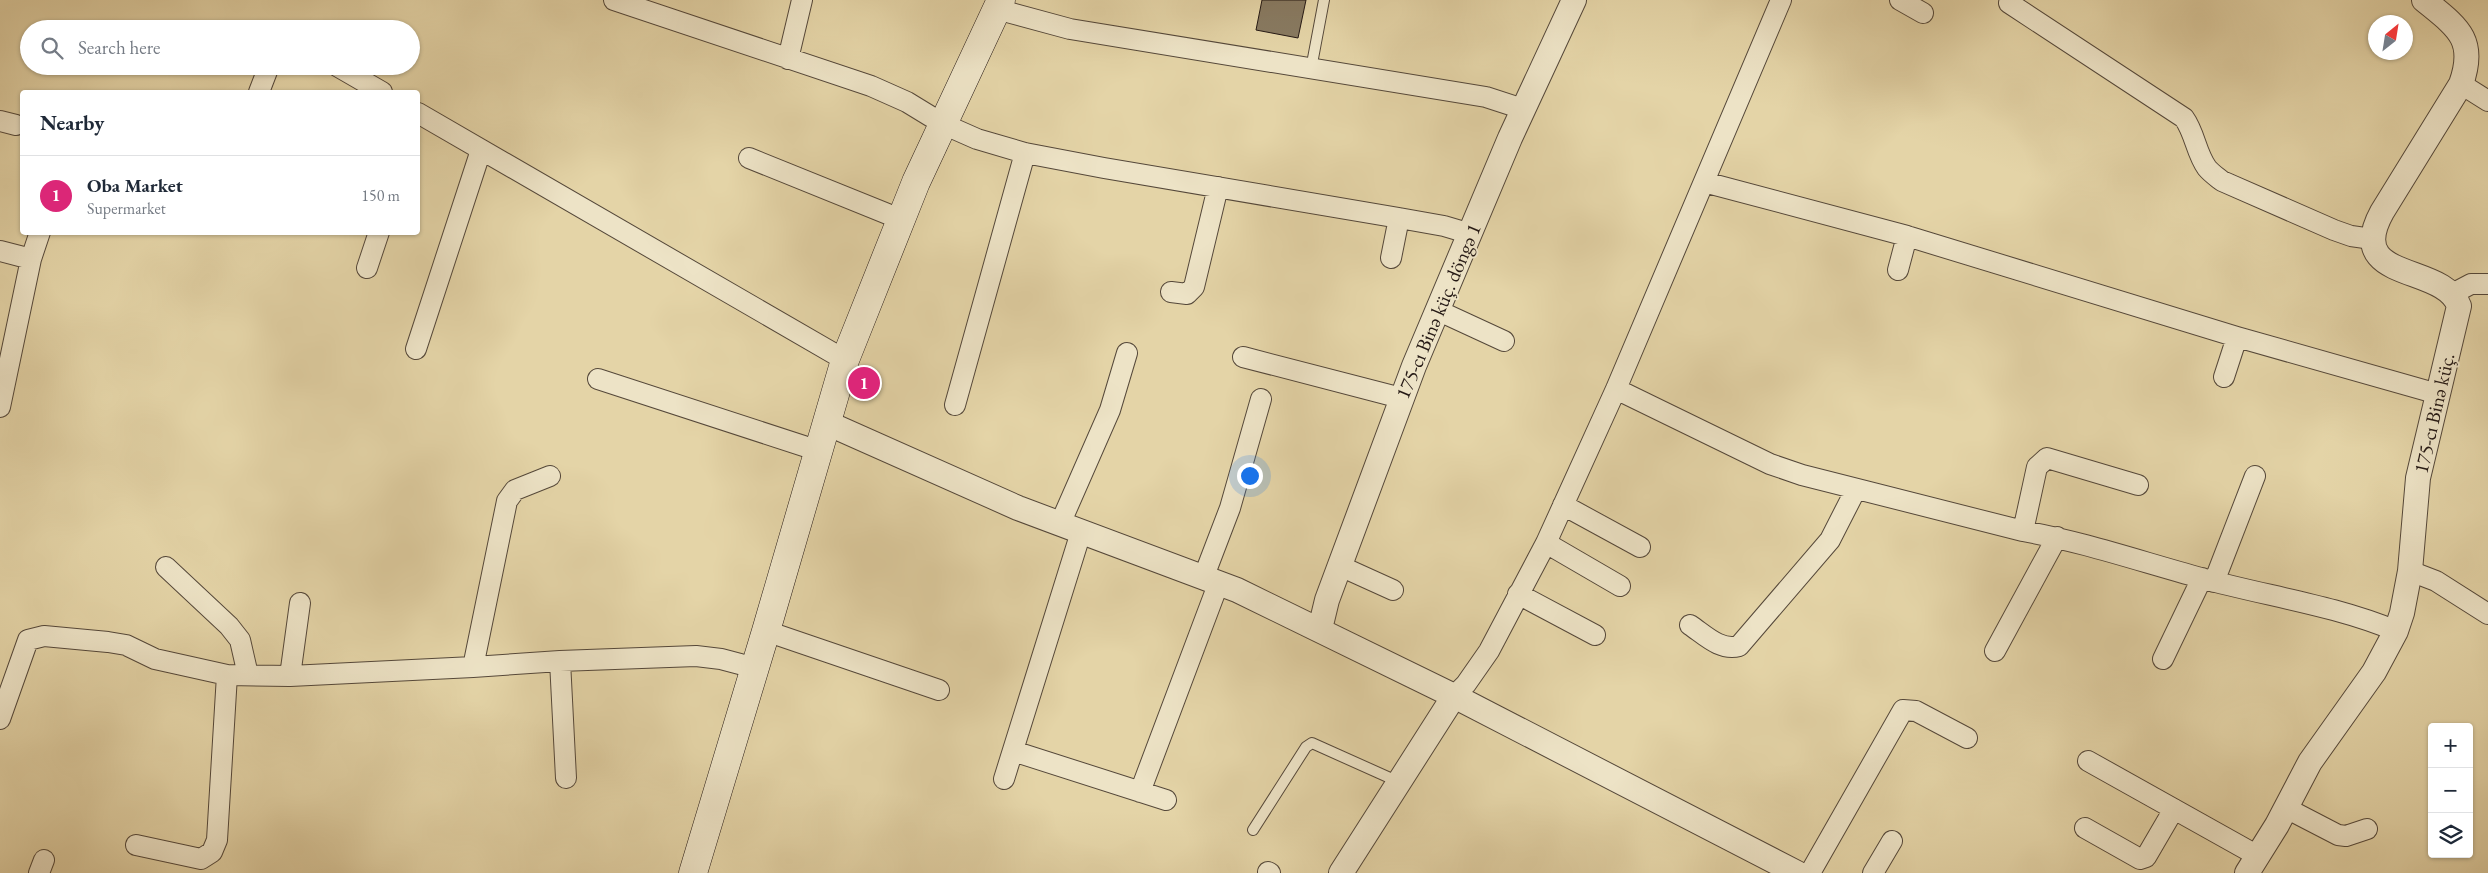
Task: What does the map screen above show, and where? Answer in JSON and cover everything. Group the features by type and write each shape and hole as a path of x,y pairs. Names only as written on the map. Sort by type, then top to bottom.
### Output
{"main road":[{"path":"693,873 820,451 826,423 845,360 900,219 998,4"}],"street":[{"path":"614,0 665,8 788,59 871,86 907,102 943,124 976,138 1025,153 1444,226 1471,234"},
{"path":"788,59 802,0"},
{"name":"175-cı Binə küç. döngə 1","path":"1320,629 1340,566 1401,398 1523,109 1574,0"},
{"path":"1341,873 1454,696 1466,684 1489,651 1546,543 1616,389 1781,0"},
{"path":"1900,0 1923,13"},
{"path":"2424,0 2452,23 2466,42 2467,67 2461,84 2376,222 2372,239 2377,254 2385,261 2452,294 2471,284 2488,284"},
{"path":"2008,3 2184,118 2192,128 2200,153 2208,168 2222,181 2334,230 2351,236 2372,239"},
{"path":"998,4 1070,30 1486,97 1523,109"},
{"path":"260,90 266,75"},
{"path":"353,75 379,90"},
{"path":"2461,84 2488,101"},
{"path":"420,119 481,150 845,360"},
{"path":"416,350 481,150"},
{"path":"955,405 1025,153"},
{"path":"749,158 900,219"},
{"path":"1704,182 1907,236 2237,337 2438,394"},
{"path":"1171,292 1187,294 1194,287 1218,187"},
{"path":"1391,258 1399,218"},
{"path":"0,407 31,259 39,235"},
{"path":"367,268 378,235"},
{"path":"1898,270 1907,236"},
{"path":"0,251 31,259"},
{"name":"175-cı Binə küç.","path":"2253,865 2310,762 2374,672 2396,631 2402,613 2410,571 2418,478 2458,313 2456,300 2452,294"},
{"path":"1439,311 1504,341"},
{"path":"2224,377 2237,337"},
{"path":"1004,779 1013,751 1070,528 1127,353"},
{"path":"1243,357 1401,398"},
{"path":"598,379 820,451"},
{"path":"1616,389 1770,464 1856,489 2024,531 2057,537 2208,580 2359,618 2396,631"},
{"path":"1140,792 1211,579 1261,399"},
{"path":"826,423 1070,528 1211,579 1320,629 1795,872 1902,710 1916,711 1967,738"},
{"path":"2024,531 2037,467 2048,458 2138,485"},
{"path":"474,667 507,501 515,490 550,476"},
{"path":"2163,659 2208,580 2255,476"},
{"path":"1690,625 1729,649 1739,646 1830,540 1856,489"},
{"path":"1563,504 1640,547"},
{"path":"1995,651 2057,537"},
{"path":"1546,543 1620,586"},
{"path":"1340,566 1393,590"},
{"path":"166,567 229,626 240,640 248,674"},
{"path":"2410,571 2436,582 2488,614"},
{"path":"1518,594 1595,635"},
{"path":"290,676 300,603"},
{"path":"766,631 939,690"},
{"path":"0,719 28,640 44,636 126,645 156,659 226,675 290,676 474,667 560,660 696,656 721,659 755,668"},
{"path":"560,660 566,778"},
{"path":"136,845 201,859 212,852 217,840 226,675"},
{"path":"1013,751 1166,800"},
{"path":"2088,761 2174,809 2253,865"},
{"path":"2286,808 2338,835 2346,836 2367,829"},
{"path":"2085,828 2140,859 2146,857 2174,809"},
{"path":"1873,873 1892,841"}],"lane":[{"path":"1311,69 1324,0"},
{"path":"1253,830 1306,747 1312,743 1400,782"}],"building":[{"path":"1262,0 1306,0 1298,38 1256,30"}],"place":[{"name":"Oba Market","path":"864,383"}]}
